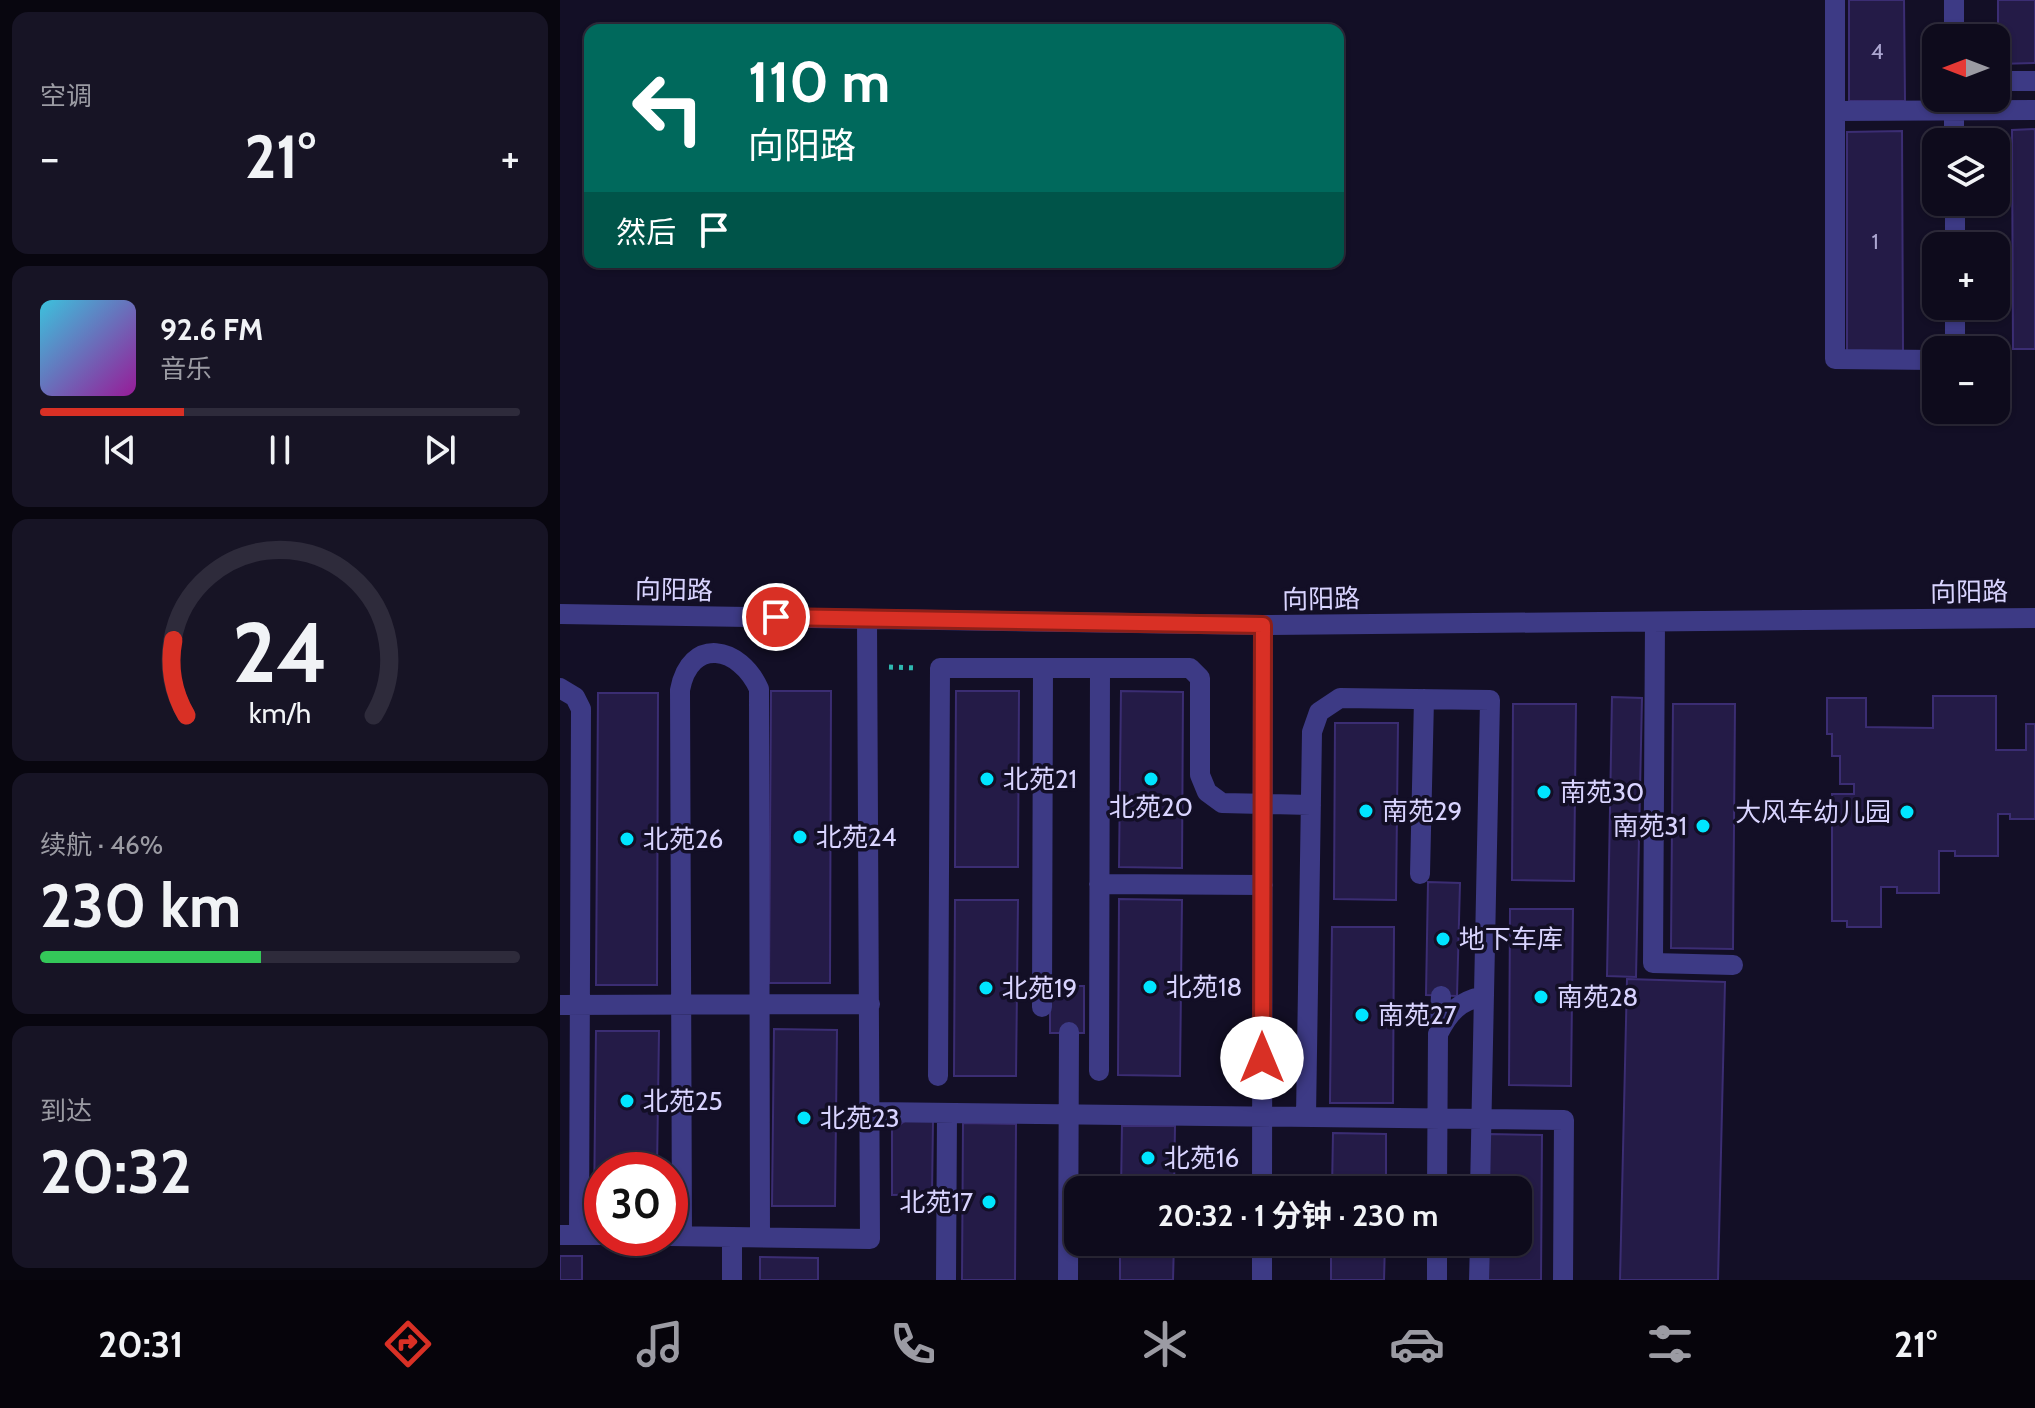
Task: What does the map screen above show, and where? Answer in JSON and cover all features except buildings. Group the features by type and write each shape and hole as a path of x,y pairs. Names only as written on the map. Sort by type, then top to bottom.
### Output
{"street":[{"path":"1835,0 1835,359 1922,360"},
{"path":"1954,0 1954,24"},
{"path":"2010,81 2035,81"},
{"path":"1835,111 1922,106"},
{"path":"2010,108 2035,110"},
{"name":"向阳路","path":"560,614 1263,625 2035,618"},
{"path":"714,617 714,653"},
{"path":"688,1236 870,1239 867,619"},
{"path":"1655,622 1653,963 1733,965"},
{"path":"1262,1176 1263,625"},
{"path":"678,1152 682,1005 680,690 683,674 694,660 714,653 738,661 752,674 759,689 760,1237"},
{"path":"938,1076 940,668 1190,668 1200,678 1200,775 1207,792 1222,803 1311,805"},
{"path":"1042,1007 1043,668"},
{"path":"1099,1071 1100,668"},
{"path":"560,688 575,697 581,709 570,1005 570,1235"},
{"path":"1306,1116 1312,732 1319,712 1340,698 1490,700 1480,1176"},
{"path":"1420,874 1424,699"},
{"path":"1099,884 1263,885"},
{"path":"1437,1176 1441,996"},
{"path":"1438,1034 1448,1014 1466,1000 1484,996"},
{"path":"570,1005 870,1004"},
{"path":"1068,1280 1069,1032"},
{"path":"871,1112 1564,1120 1563,1280"},
{"path":"946,1280 947,1113"},
{"path":"732,1237 732,1280"},
{"path":"1262,1256 1262,1280"},
{"path":"1437,1256 1437,1280"},
{"path":"1479,1280 1480,1256"}],"path":[{"path":"868,667 940,668"}],"place":[{"name":"北苑21","path":"987,779"},
{"name":"北苑20","path":"1151,779"},
{"name":"南苑30","path":"1544,792"},
{"name":"南苑29","path":"1366,811"},
{"name":"大风车幼儿园","path":"1907,812"},
{"name":"南苑31","path":"1703,826"},
{"name":"北苑24","path":"800,837"},
{"name":"北苑26","path":"627,839"},
{"name":"地下车库","path":"1443,939"},
{"name":"北苑18","path":"1150,987"},
{"name":"北苑19","path":"986,988"},
{"name":"南苑28","path":"1541,997"},
{"name":"南苑27","path":"1362,1015"},
{"name":"北苑25","path":"627,1101"},
{"name":"北苑23","path":"804,1118"},
{"name":"北苑16","path":"1148,1158"},
{"name":"北苑17","path":"989,1202"}],"route":[{"path":"776,617 1263,625 1262,1058"}]}
